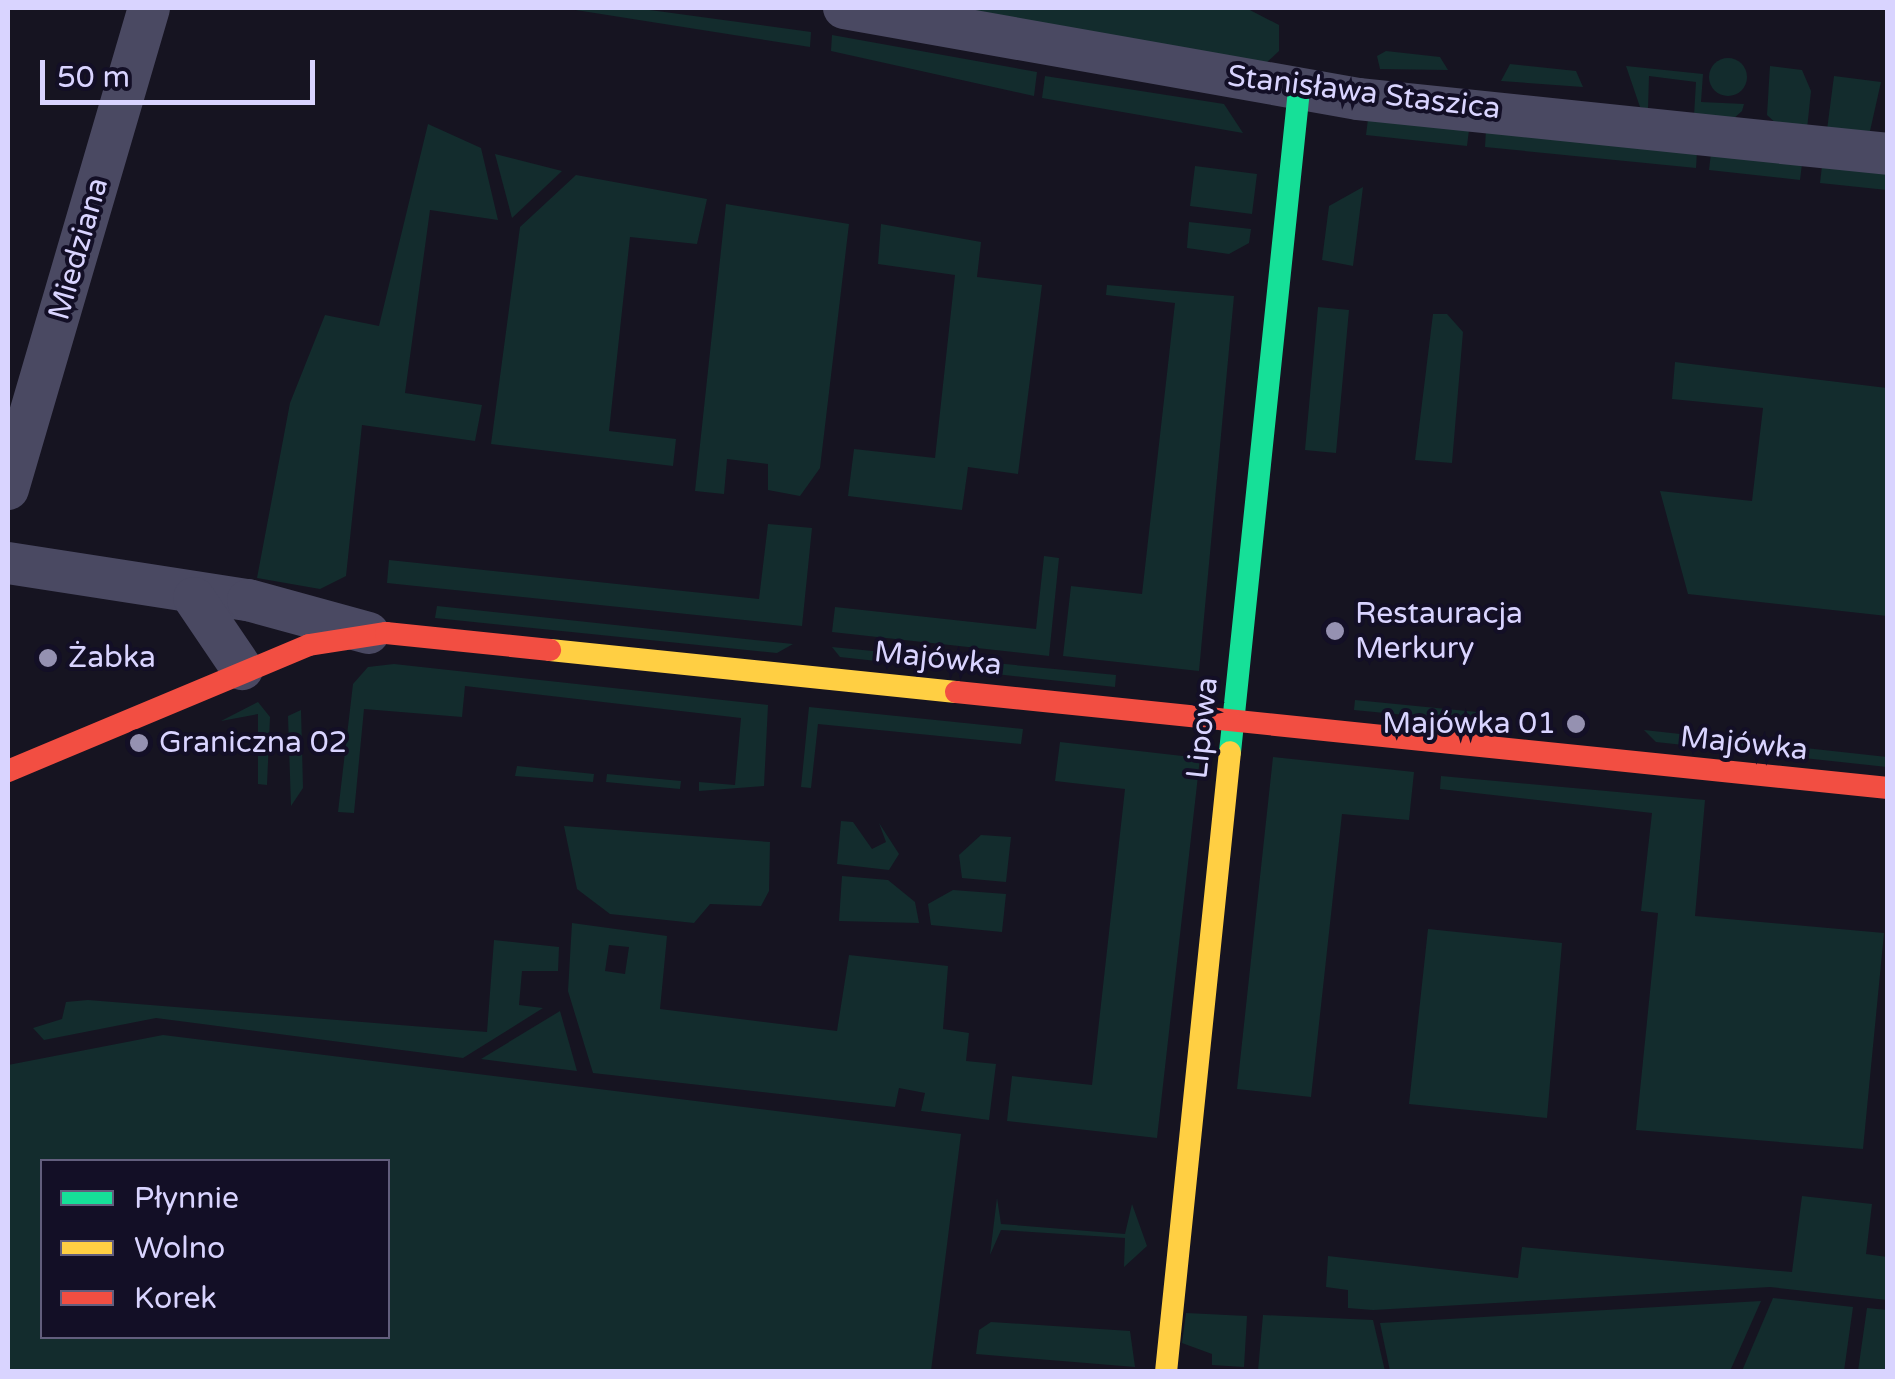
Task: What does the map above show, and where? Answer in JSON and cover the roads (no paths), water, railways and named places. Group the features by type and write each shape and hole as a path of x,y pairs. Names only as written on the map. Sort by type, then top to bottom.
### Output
{"street":[{"name":"Miedziana","path":"8,489 149,8"},
{"name":"Stanisława Staszica","path":"844,8 1299,90 1888,154"},
{"name":"Lipowa","path":"1166,1372 1299,90"},
{"path":"8,563 194,598 319,614 369,633"},
{"path":"194,598 242,669"},
{"name":"Majówka","path":"8,770 242,669 369,633 1888,788"}],"place":[{"name":"Restauracja Merkury","path":"1335,631"},
{"name":"Żabka","path":"48,658"},
{"name":"Majówka 01","path":"1576,724"},
{"name":"Graniczna 02","path":"139,743"}]}
